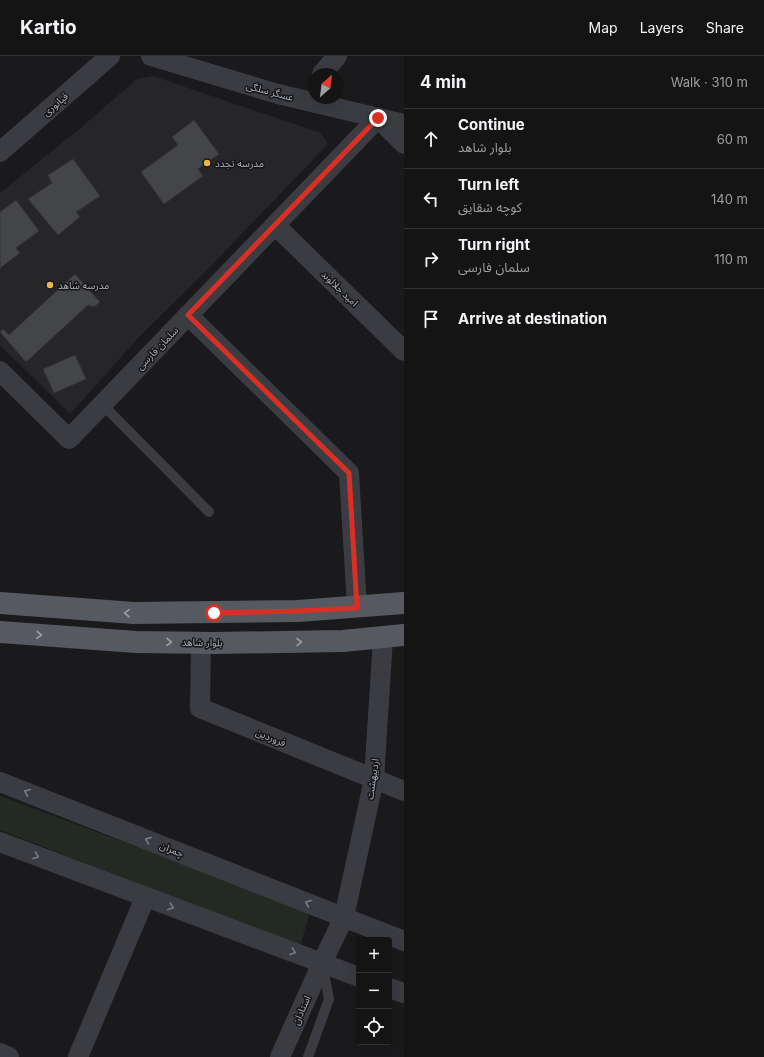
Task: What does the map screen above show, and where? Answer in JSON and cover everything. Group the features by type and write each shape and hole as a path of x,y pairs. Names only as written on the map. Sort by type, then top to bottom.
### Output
{"main road":[{"path":"0,603 134,613 298,611 357,608 404,603"},
{"name":"بلوار شاهد","path":"0,632 136,642 201,643 328,642 404,635"}],"street":[{"name":"قپانوری","path":"0,152 110,56"},
{"name":"عسگر سلگی","path":"151,56 300,99 404,124"},
{"path":"327,68 337,56"},
{"path":"300,99 308,90"},
{"path":"378,118 404,144"},
{"name":"سلمان فارسی","path":"0,371 69,439 378,118"},
{"name":"امید جلالوند","path":"275,225 404,350"},
{"path":"188,315 349,473 357,608"},
{"name":"اردیبهشت","path":"344,917 374,779 383,638"},
{"name":"فروردین","path":"201,643 200,708 404,791"},
{"name":"چمران","path":"0,782 404,941"},
{"path":"0,842 145,898 356,976"},
{"path":"78,1057 145,898"},
{"path":"322,963 344,917"},
{"name":"استادان","path":"280,1057 322,963"},
{"path":"392,989 404,993"},
{"path":"0,1053 9,1057"}],"lane":[{"path":"102,404 208,512"},
{"path":"308,1057 330,999 322,963"}],"shaded area":[{"path":"153,76 321,133 328,144 210,267 141,335 70,414 0,345 0,193 78,130 137,79"},
{"path":"0,796 310,911 300,947 0,830"}],"building":[{"path":"194,120 219,154 198,169 203,176 164,204 141,172 178,145 172,137"},
{"path":"73,159 100,196 76,212 80,217 58,235 28,199 52,183 48,175"},
{"path":"16,200 39,231 16,248 20,253 0,268 0,212"},
{"path":"75,274 100,302 94,307 88,305 26,362 0,332 3,329 9,335"},
{"path":"75,355 86,379 54,393 43,369"}],"place":[{"name":"مدرسه تجدد","path":"207,163"},
{"name":"مدرسه شاهد","path":"50,285"}],"route":[{"path":"214,613 357,608 349,473 188,315 378,118"}]}
